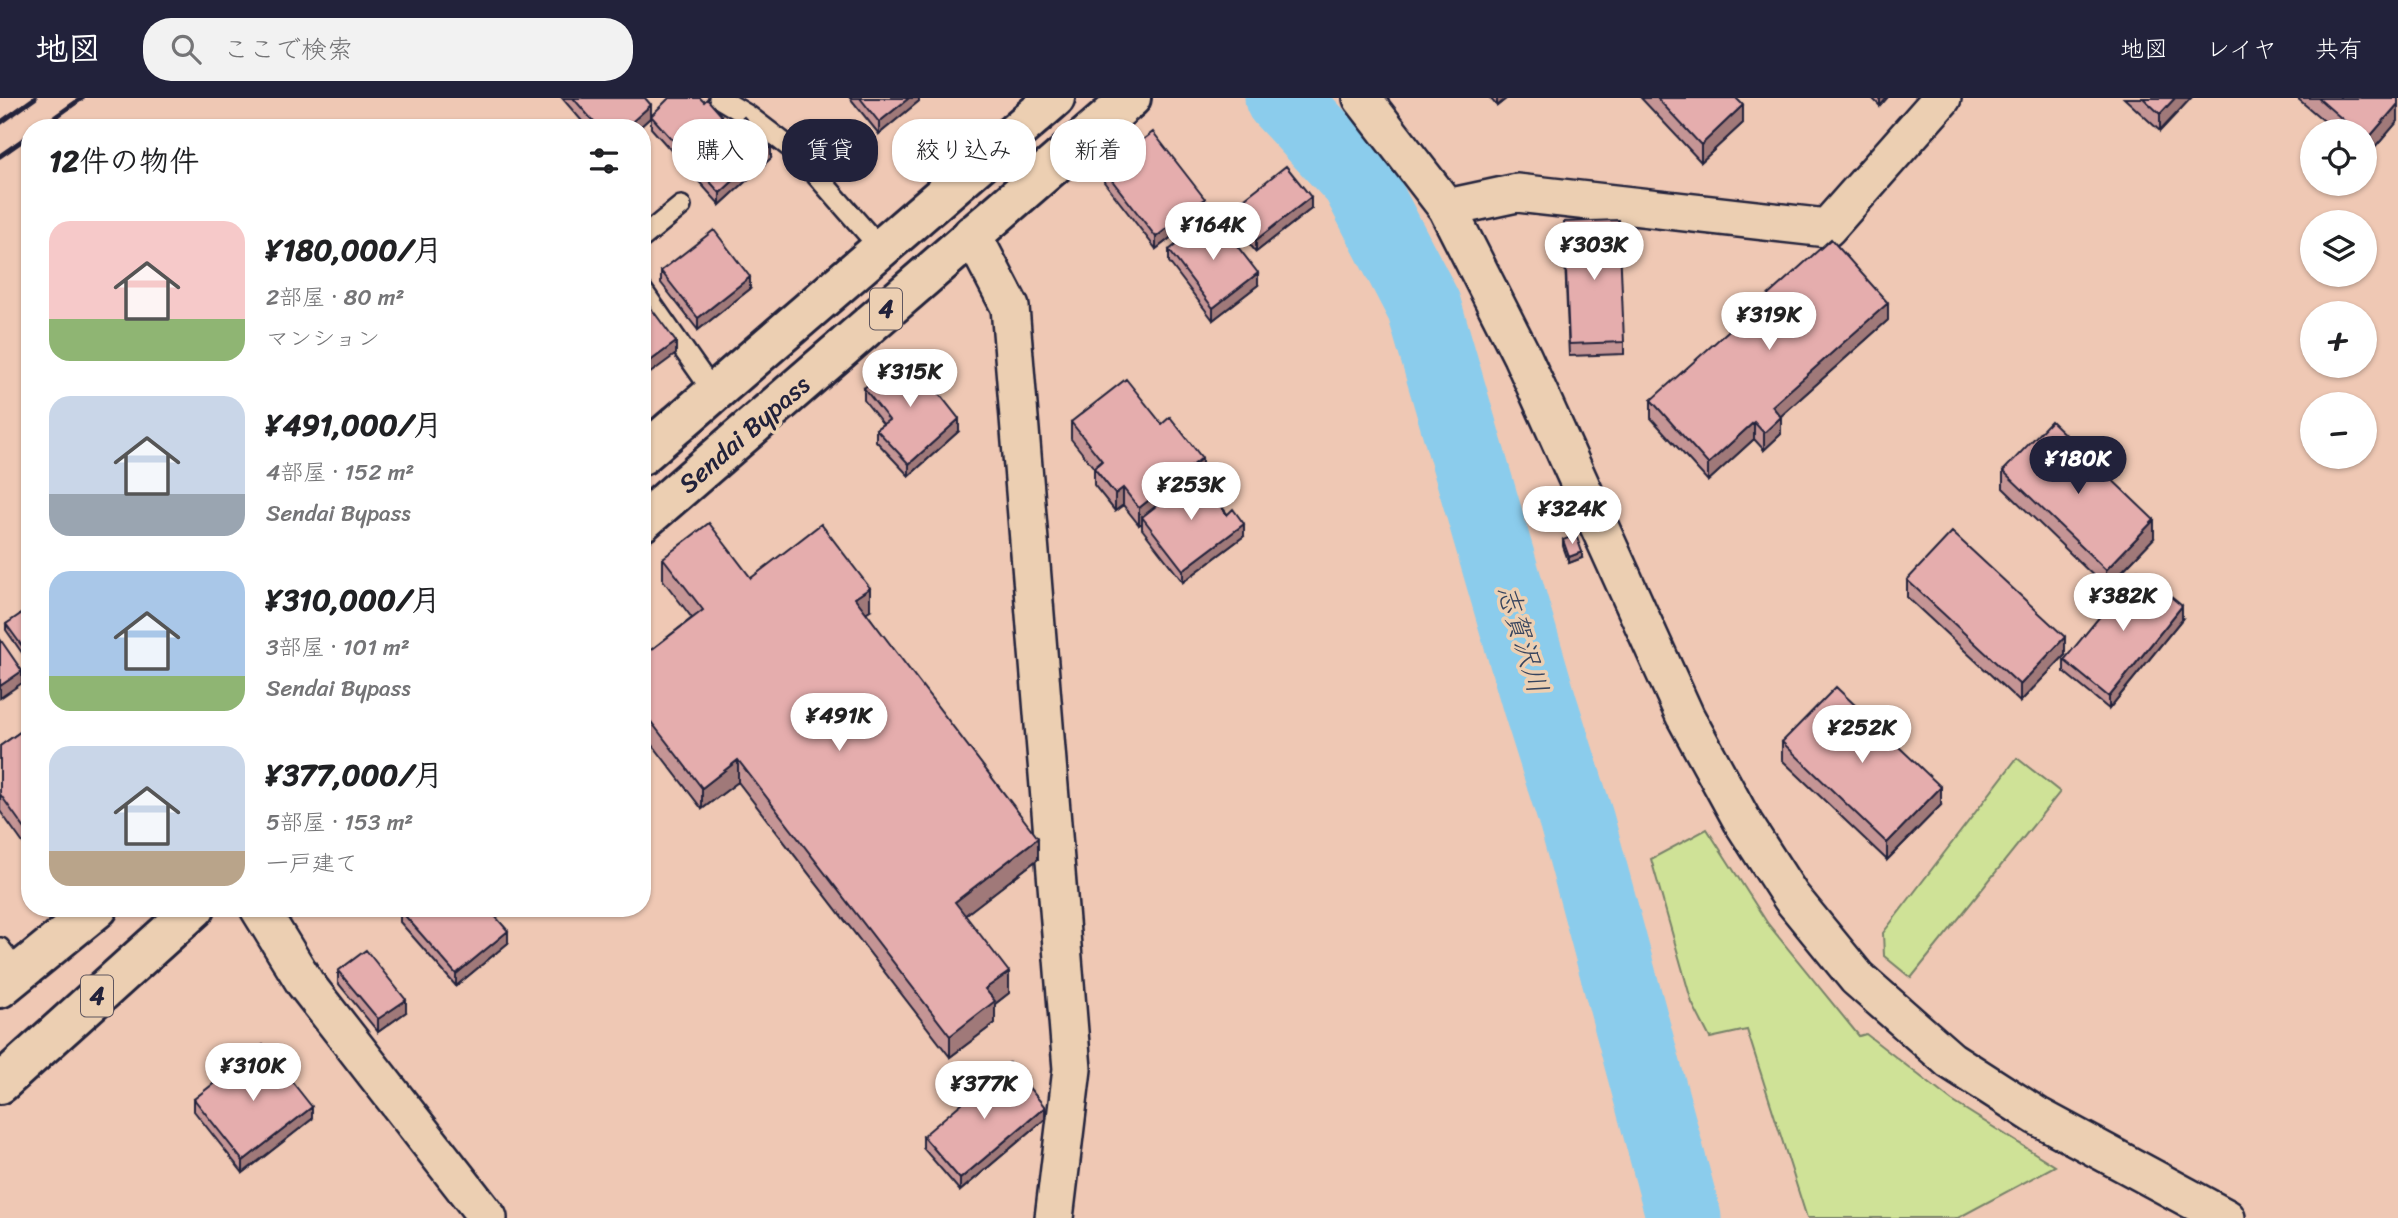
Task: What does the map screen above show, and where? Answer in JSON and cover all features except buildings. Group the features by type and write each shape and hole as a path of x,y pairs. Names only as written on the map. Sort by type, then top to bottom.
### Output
{"highway":[{"name":"Sendai Bypass","path":"651,447 1055,98"},
{"name":"Sendai Bypass","path":"651,514 1131,98"},
{"path":"6,969 84,917"},
{"name":"4","path":"0,1084 185,917"}],"street":[{"path":"1362,98 1447,208 1522,356 1685,716 1744,824 1791,897 1857,978 1950,1060 2036,1116 2226,1218"},
{"path":"1447,208 1517,193 1827,228 1942,98"},
{"path":"972,234 1010,307 1072,1069 1054,1218"},
{"path":"264,917 305,984 488,1218"}],"lane":[{"path":"719,98 749,107 796,152 881,249"},
{"path":"651,231 681,206"},
{"path":"651,303 714,393"}],"green space":[{"path":"2017,758 2060,792 1911,978 1884,956 1883,933"},
{"path":"1707,829 1768,924 1859,1036 1866,1034 1952,1101 2055,1166 1958,1218 1807,1218 1747,1030 1710,1038 1692,1003 1651,859"}],"waterway":[{"name":"志賀沢川","path":"1282,98 1358,180 1424,307 1540,705 1577,822 1684,1218"}],"railway":[{"path":"0,123 35,98"},
{"path":"53,119 82,98"},
{"path":"0,156 21,141"}]}
